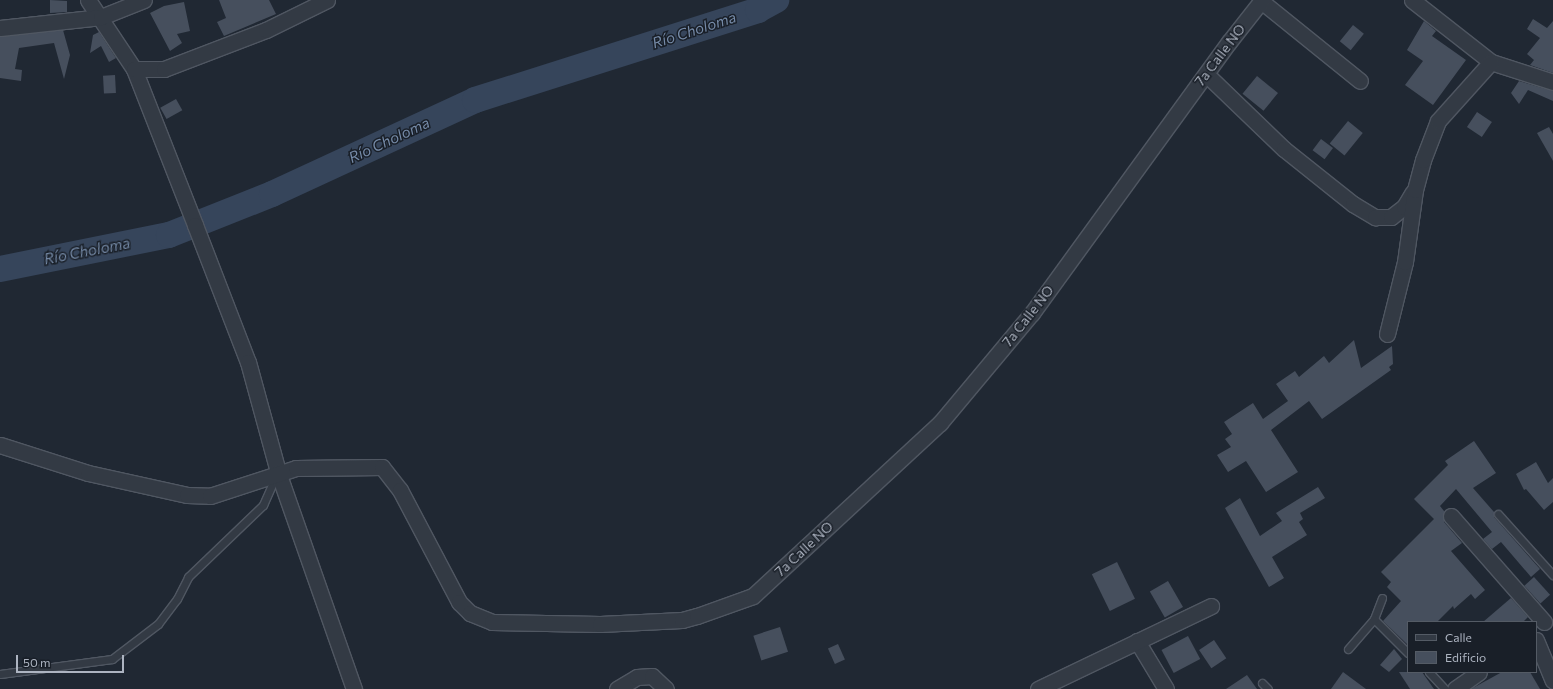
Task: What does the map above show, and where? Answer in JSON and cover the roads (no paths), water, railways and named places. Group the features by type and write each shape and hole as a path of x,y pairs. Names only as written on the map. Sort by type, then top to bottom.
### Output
{"street":[{"path":"88,0 101,17 134,69 248,362 278,472 354,689"},
{"path":"0,28 101,17 144,0"},
{"path":"134,69 164,69 266,30 327,0"},
{"path":"1412,0 1491,62 1553,82"},
{"path":"1262,1 1360,81"},
{"name":"7a Calle NO","path":"278,472 296,468 382,468 400,490 459,602 470,613 492,622 600,624 682,620 753,596 940,423 1032,313 1206,74 1262,1"},
{"path":"1387,334 1405,262 1415,190 1422,160 1438,121 1491,62"},
{"path":"1206,74 1284,149 1354,204 1375,217 1391,217 1404,207 1415,190"},
{"path":"0,445 88,473 187,495 217,494 278,472"},
{"path":"1451,516 1544,621"},
{"path":"1038,689 1211,606"},
{"path":"1137,641 1166,689"},
{"path":"1537,642 1553,680"},
{"path":"1454,689 1478,673"},
{"path":"617,689 637,677 652,676 666,689"}],"lane":[{"path":"0,674 112,659 158,624 177,599 188,577 263,505 278,472"},
{"path":"1498,514 1553,575"},
{"path":"1348,649 1374,619 1382,598"},
{"path":"1374,619 1407,652"},
{"path":"1430,673 1445,689"},
{"path":"1262,683 1268,689"}],"waterway":[{"name":"Río Choloma","path":"0,269 169,235 272,194 475,100 758,10 776,0"}]}
